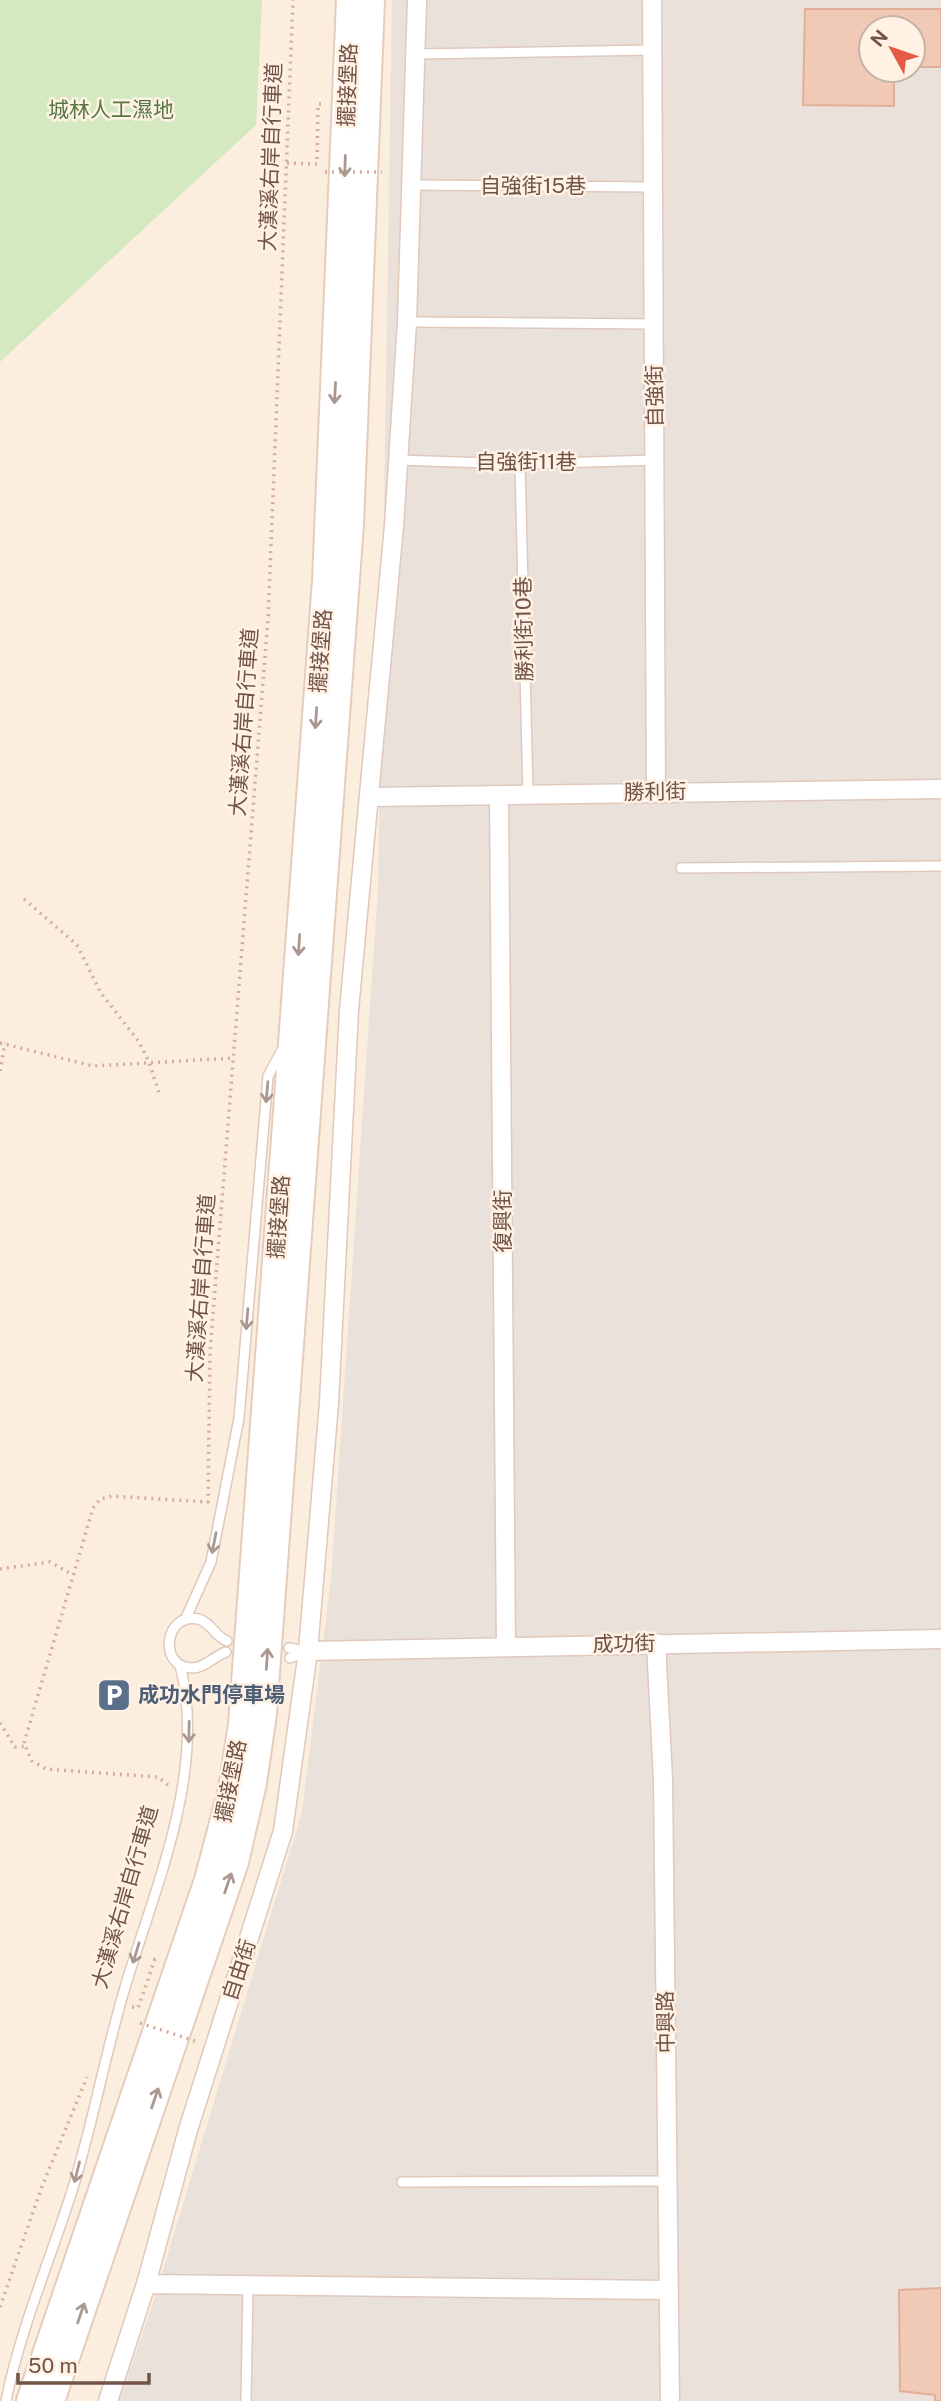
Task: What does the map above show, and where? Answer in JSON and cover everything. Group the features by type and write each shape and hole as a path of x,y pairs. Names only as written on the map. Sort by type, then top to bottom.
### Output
{"street":[{"name":"擺接堡路","path":"30,2401 208,1880 232,1789 242,1724 326,580 351,0"},
{"name":"擺接堡路","path":"51,2401 235,1862 253,1783 263,1714 350,524 371,0"},
{"name":"自由街","path":"108,2401 146,2284 188,2130 283,1831 308,1651 329,1403 349,1010 394,526 396,460 407,322 417,0"},
{"name":"自強街","path":"652,0 656,792"},
{"name":"勝利街","path":"369,797 941,789"},
{"name":"復興街","path":"499,795 506,1647"},
{"name":"成功街","path":"308,1651 941,1639"},
{"name":"中興路","path":"656,1643 663,1780 670,2401"},
{"path":"146,2284 669,2290"}],"lane":[{"path":"416,54 653,50"},
{"name":"自強街15巷","path":"410,186 655,187"},
{"path":"407,322 654,324"},
{"name":"自強街11巷","path":"396,460 520,464 656,460"},
{"name":"勝利街10巷","path":"520,464 528,794"},
{"path":"681,868 941,866"},
{"path":"185,1620 211,1562 239,1418 268,1076 293,1030"},
{"path":"226,1652 203,1666 191,1668 180,1665 170,1655 168,1641 173,1628 185,1620 197,1619 208,1624 219,1638 228,1641"},
{"name":"成功街","path":"290,1653 308,1651"},
{"path":"5,2401 14,2360 72,2192 102,2068 165,1856 186,1769 190,1730 180,1665"},
{"path":"402,2182 668,2181"},
{"path":"246,2401 248,2286"}],"path":[{"name":"大漢溪右岸自行車道","path":"172,1794 168,1783 158,1777 46,1769 32,1761 26,1746 93,1508 100,1499 112,1496 208,1503 210,1352 268,619 293,0"},
{"path":"287,163 317,163 318,104 326,104"},
{"path":"325,172 382,172"},
{"path":"24,899 77,945 101,993 139,1042 160,1096"},
{"path":"0,1071 3,1043 93,1066 235,1058"},
{"path":"0,1569 50,1562 73,1575"},
{"path":"0,1723 15,1747 26,1746"},
{"path":"138,2008 155,1959 161,1961"},
{"path":"140,2023 195,2041"},
{"path":"0,2307 41,2189 90,2068"}],"shaded area":[{"path":"392,0 941,0 941,2401 119,2401 153,2303 302,1812 331,1579 378,888"}],"green space":[{"name":"城林人工濕地","path":"0,0 262,0 256,125 0,362"}],"building":[{"path":"805,9 941,9 941,67 927,67 927,14 857,14 857,84 894,84 894,106 803,105"},
{"path":"941,2288 941,2401 935,2401 935,2395 900,2391 899,2290"}],"place":[{"name":"成功水門停車場","path":"114,1695"}]}
